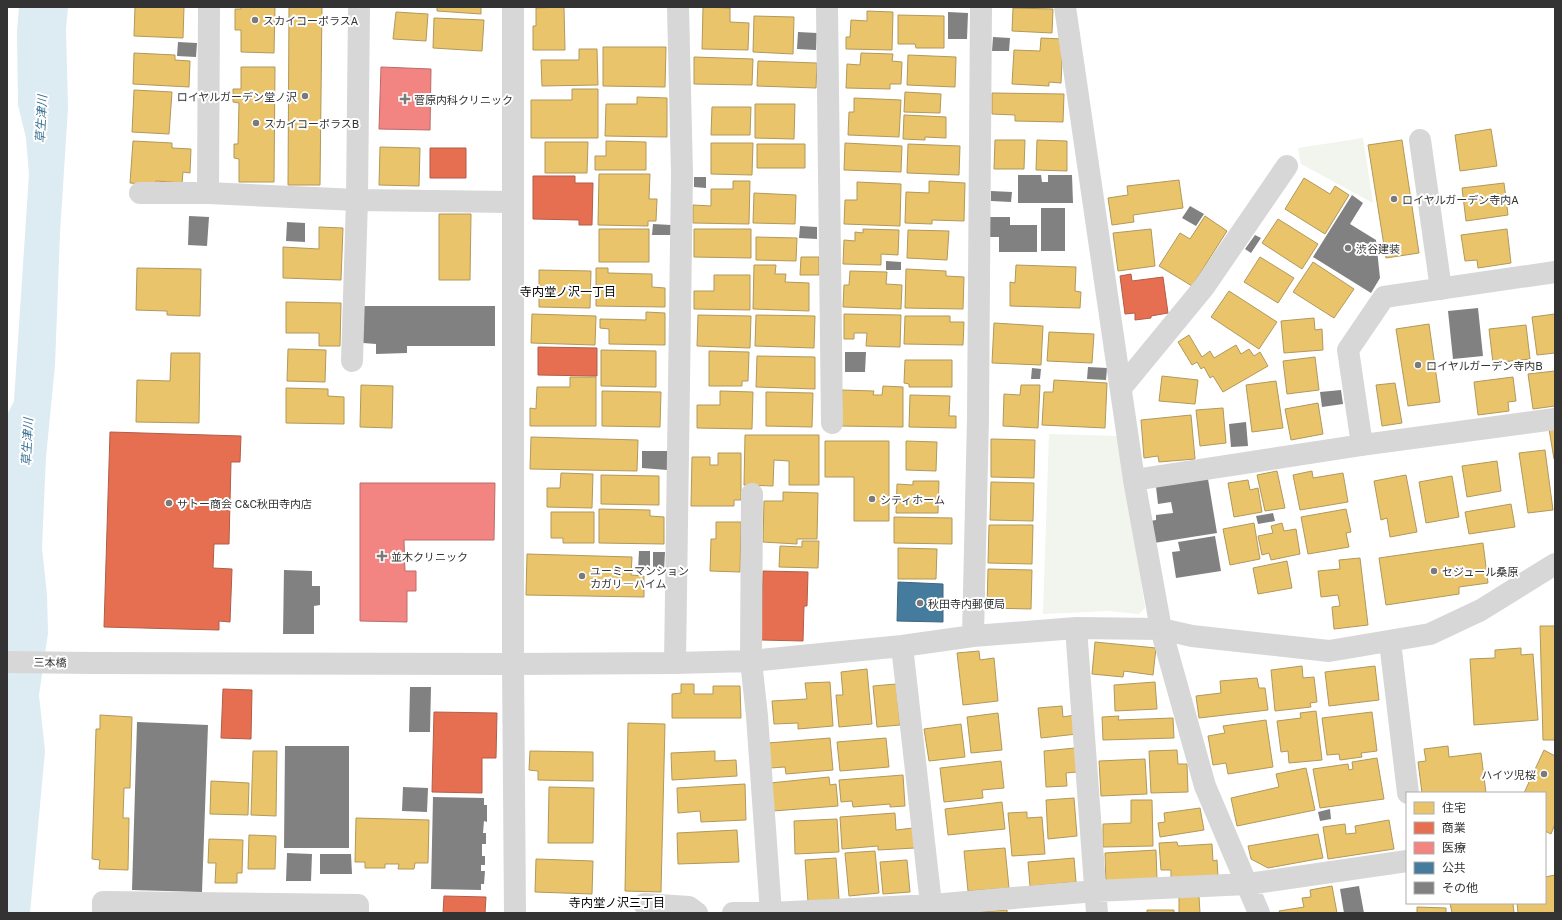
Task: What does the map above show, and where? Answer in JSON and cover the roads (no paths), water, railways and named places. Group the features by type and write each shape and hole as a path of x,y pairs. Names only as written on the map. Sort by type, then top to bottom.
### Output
{"street":[{"path":"208,193 209,7"},
{"path":"352,361 357,200 359,7"},
{"path":"512,7 515,913"},
{"path":"675,663 682,174 678,7"},
{"path":"827,7 832,423"},
{"path":"974,636 978,418 981,7"},
{"path":"1065,7 1134,480 1161,629 1204,786 1248,884 1259,913"},
{"path":"1420,140 1441,289"},
{"path":"1121,388 1204,287 1288,166"},
{"path":"140,193 208,193 357,200 513,202"},
{"path":"1362,445 1348,350 1384,297 1555,272"},
{"path":"1134,480 1362,445 1555,419"},
{"path":"752,494 751,661 757,716 771,913"},
{"name":"三本橋","path":"7,662 513,664 751,661 902,646 974,636 1076,628 1161,629 1192,636 1330,651 1430,634 1481,610 1555,564"},
{"path":"1076,628 1097,913"},
{"path":"1390,642 1408,792"},
{"path":"902,646 932,909"},
{"path":"733,913 932,909 1096,891 1248,884 1406,861"},
{"path":"103,913 103,902 211,908 358,905 358,913"},
{"path":"644,904 689,907 697,913"}],"water":[{"name":"草生津川","path":"19,7 68,7 66,29 68,108 60,233 55,365 46,457 42,548 47,595 48,633 39,695 45,751 30,913 7,913 7,415 14,401 29,174 26,138 18,105 17,32"}],"place":[{"name":"スカイコーポラスA","path":"255,20"},
{"name":"ロイヤルガーデン堂ノ沢","path":"305,96"},
{"name":"菅原内科クリニック","path":"405,99"},
{"name":"スカイコーポラスB","path":"256,123"},
{"name":"ロイヤルガーデン寺内A","path":"1394,199"},
{"name":"渋谷建装","path":"1348,248"},
{"name":"ロイヤルガーデン寺内B","path":"1418,365"},
{"name":"シティホーム","path":"872,499"},
{"name":"サトー商会 C&C秋田寺内店","path":"169,503"},
{"name":"並木クリニック","path":"382,556"},
{"name":"セジュール桑原","path":"1434,571"},
{"name":"ユーミーマンション カガリ―ハイム","path":"582,576"},
{"name":"秋田寺内郵便局","path":"920,603"},
{"name":"ハイツ児桜","path":"1544,774"}],"district":[{"name":"寺内堂ノ沢一丁目","path":"568,291"},
{"name":"寺内堂ノ沢三丁目","path":"617,902"}]}
